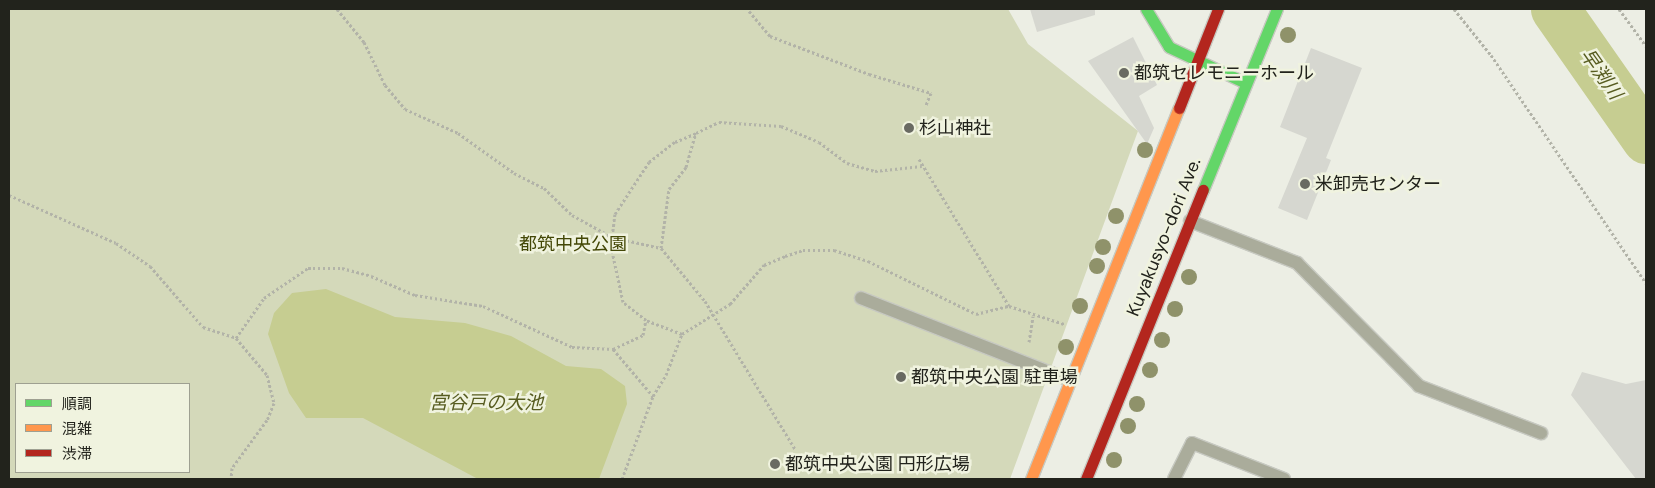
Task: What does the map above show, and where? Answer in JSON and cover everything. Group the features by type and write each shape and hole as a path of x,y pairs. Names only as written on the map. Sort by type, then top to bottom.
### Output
{"street":[{"path":"1146,9 1169,47 1246,83"},
{"name":"Kuyakusyo-dori Ave.","path":"1031,479 1068,380 1218,9"},
{"name":"Kuyakusyo-dori Ave.","path":"1086,479 1277,9"}],"lane":[{"path":"1190,221 1297,263 1419,386 1540,433"},
{"path":"861,298 1068,380"},
{"path":"1174,479 1192,443 1284,479"}],"path":[{"path":"337,9 364,42 384,85 405,108 458,133 514,173 544,188 572,215 612,237 661,248 705,301 795,450"},
{"path":"1454,9 1491,55 1646,283"},
{"path":"1619,9 1646,46"},
{"path":"749,11 770,36 869,74 931,92 926,105"},
{"path":"682,334 646,320 623,302 614,274 612,237 615,214 649,162 675,142 718,122 781,126 819,142 847,163 876,171 922,166"},
{"path":"661,248 669,189 686,167 696,133"},
{"path":"919,159 1009,306 1033,316 1072,326"},
{"path":"9,195 116,243 150,266 203,327 236,338 266,375 274,403 267,420 232,468 231,479"},
{"path":"622,479 653,396 666,375 682,334 730,304 764,265 803,250 834,250 868,261 976,314 995,312 1009,306"},
{"path":"236,338 264,298 308,268 342,268 371,276 415,295 483,306 572,346 613,349 643,335 646,320"},
{"path":"1025,363 1033,316"},
{"path":"613,349 653,396"}],"green space":[{"name":"都筑中央公園","path":"9,9 1008,9 1028,44 1138,131 1010,479 9,479"}],"water":[{"name":"宮谷戸の大池","path":"326,289 395,317 465,323 511,336 566,366 601,369 625,386 627,404 599,479 478,479 363,418 306,418 289,393 268,334 274,313 292,293"}],"building":[{"path":"1030,9 1095,9 1095,15 1037,32"},
{"name":"都筑セレモニーホール","path":"1133,37 1157,85 1139,96 1154,128 1147,144 1088,61"},
{"path":"1311,48 1362,68 1326,158 1331,160 1307,220 1278,208 1307,138 1280,127"},
{"path":"1582,372 1626,384 1646,380 1646,479 1636,479 1571,395"}],"waterway":[{"name":"早渕川","path":"1555,9 1646,139"}],"traffic: fast":[{"path":"1146,9 1169,47 1246,83"},
{"path":"1203,190 1277,9"}],"traffic: slow":[{"path":"1031,479 1179,108"}],"traffic: jam":[{"path":"1179,108 1218,9"},
{"path":"1086,479 1203,190"}],"place":[{"name":"都筑セレモニーホール","path":"1124,73"},
{"name":"杉山神社","path":"909,128"},
{"name":"米卸売センター","path":"1305,184"},
{"name":"都筑中央公園 駐車場","path":"901,377"},
{"name":"都筑中央公園 円形広場","path":"775,464"}]}
